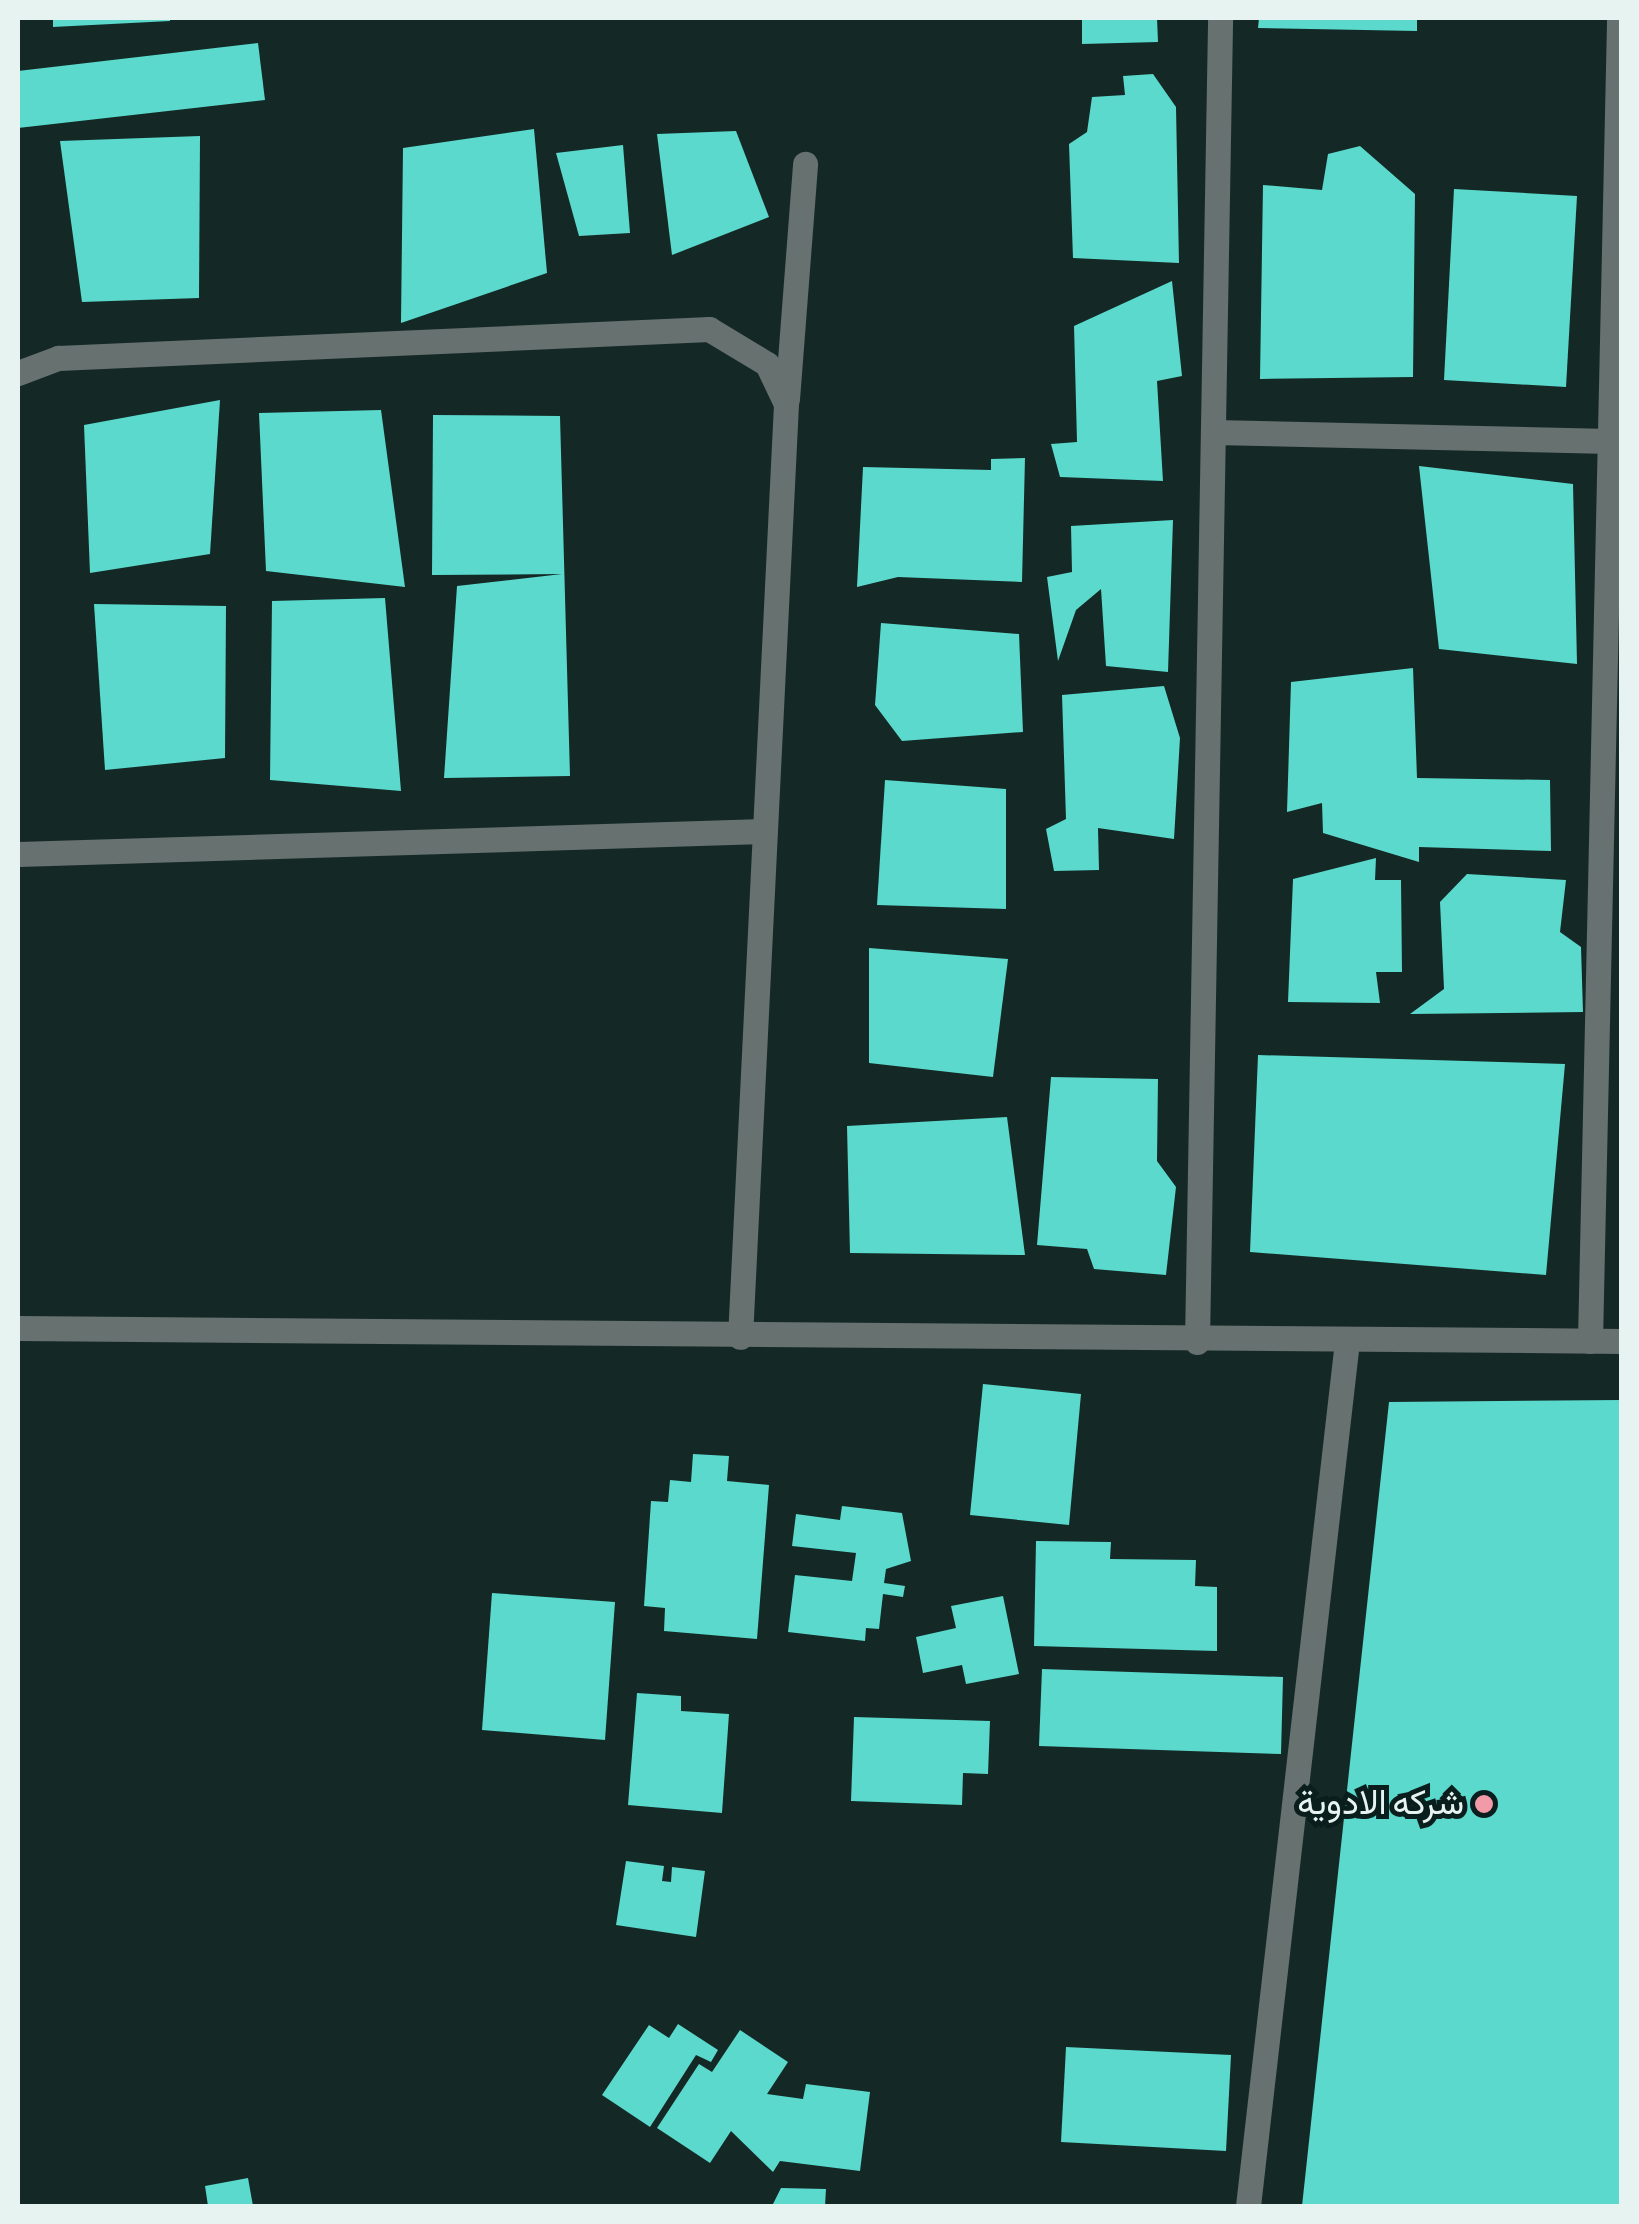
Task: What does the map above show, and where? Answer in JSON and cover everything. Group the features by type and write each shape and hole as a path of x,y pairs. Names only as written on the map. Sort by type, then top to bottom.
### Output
{"street":[{"path":"1197,1342 1220,18"},
{"path":"1590,1340 1620,18"},
{"path":"740,1337 786,404 805,164"},
{"path":"18,374 58,358 709,328 767,364 786,404"},
{"path":"1213,432 1610,441"},
{"path":"18,854 765,831"},
{"path":"18,1328 1197,1342 1622,1341"},
{"path":"1248,2206 1347,1341"}],"building":[{"path":"53,18 170,18 170,21 53,27"},
{"path":"1082,18 1157,18 1158,42 1082,44"},
{"path":"1259,18 1417,18 1417,31 1258,28"},
{"path":"258,43 265,100 18,128 18,71"},
{"path":"1153,74 1176,107 1179,263 1073,258 1069,144 1087,132 1092,97 1125,95 1123,76"},
{"path":"534,129 547,273 401,323 403,148"},
{"path":"736,131 769,217 672,255 657,134"},
{"path":"200,136 199,298 82,302 60,141"},
{"path":"623,145 630,233 579,236 556,153"},
{"path":"1360,146 1415,194 1413,377 1260,379 1263,185 1322,190 1328,154"},
{"path":"1454,189 1577,196 1566,387 1444,380"},
{"path":"1172,281 1182,376 1157,381 1163,481 1060,477 1051,444 1077,442 1074,326"},
{"path":"220,400 210,554 90,573 84,425"},
{"path":"381,410 405,587 266,571 259,413"},
{"path":"433,415 560,416 570,776 444,778 457,586 562,574 432,575"},
{"path":"1025,458 1022,582 898,577 857,587 863,467 991,470 991,459"},
{"path":"1419,466 1573,484 1577,664 1439,649"},
{"path":"1173,520 1168,672 1106,666 1101,589 1076,610 1058,661 1047,577 1072,572 1071,526"},
{"path":"385,598 401,791 270,780 272,601"},
{"path":"94,604 226,606 225,758 105,770"},
{"path":"881,623 1019,634 1023,732 902,741 875,705"},
{"path":"1413,668 1417,778 1550,780 1551,851 1419,847 1419,862 1323,833 1322,803 1287,812 1291,682"},
{"path":"1164,686 1180,738 1174,839 1098,828 1099,870 1054,871 1046,829 1066,819 1062,695"},
{"path":"885,780 1006,789 1006,909 877,905"},
{"path":"1376,858 1375,880 1401,880 1402,972 1376,972 1380,1003 1288,1002 1293,879"},
{"path":"1467,874 1566,880 1560,932 1581,947 1583,1012 1410,1014 1444,989 1440,902"},
{"path":"869,948 1008,959 993,1077 869,1063"},
{"path":"1258,1055 1565,1064 1546,1275 1250,1252"},
{"path":"1051,1077 1158,1079 1157,1161 1176,1187 1166,1275 1094,1269 1087,1249 1037,1245"},
{"path":"1007,1117 1025,1255 850,1253 847,1126"},
{"path":"983,1384 1081,1394 1069,1525 970,1515"},
{"name":"شركه الادوية","path":"1622,1400 1622,2206 1302,2206 1389,1402"},
{"path":"693,1454 729,1456 727,1481 769,1485 757,1639 664,1631 665,1608 644,1606 651,1501 668,1502 670,1480 691,1482"},
{"path":"842,1506 902,1513 911,1561 886,1569 884,1583 905,1586 903,1597 883,1594 879,1629 866,1628 865,1641 788,1632 795,1575 852,1581 856,1553 792,1546 796,1514 840,1520"},
{"path":"1036,1541 1111,1542 1110,1559 1196,1560 1195,1586 1217,1587 1217,1651 1034,1646"},
{"path":"492,1593 615,1602 605,1740 482,1730"},
{"path":"1003,1596 1019,1674 966,1684 962,1665 923,1673 916,1637 956,1628 951,1606"},
{"path":"1042,1669 1283,1677 1281,1754 1039,1746"},
{"path":"637,1693 681,1696 681,1711 729,1714 722,1813 628,1805"},
{"path":"854,1717 990,1721 988,1774 963,1773 962,1805 851,1801"},
{"path":"626,1861 664,1866 662,1881 671,1882 672,1867 705,1871 696,1937 616,1925"},
{"path":"678,2024 718,2050 711,2062 696,2055 650,2127 602,2095 649,2025 669,2038"},
{"path":"740,2030 788,2062 767,2094 803,2099 806,2084 870,2092 860,2171 780,2161 773,2172 731,2131 710,2163 657,2128 699,2064 712,2072"},
{"path":"1066,2047 1231,2055 1226,2151 1061,2142"},
{"path":"248,2178 253,2206 208,2206 205,2186"},
{"path":"781,2188 826,2189 825,2206 772,2206"}],"place":[{"name":"شركه الادوية","path":"1484,1804"}]}
